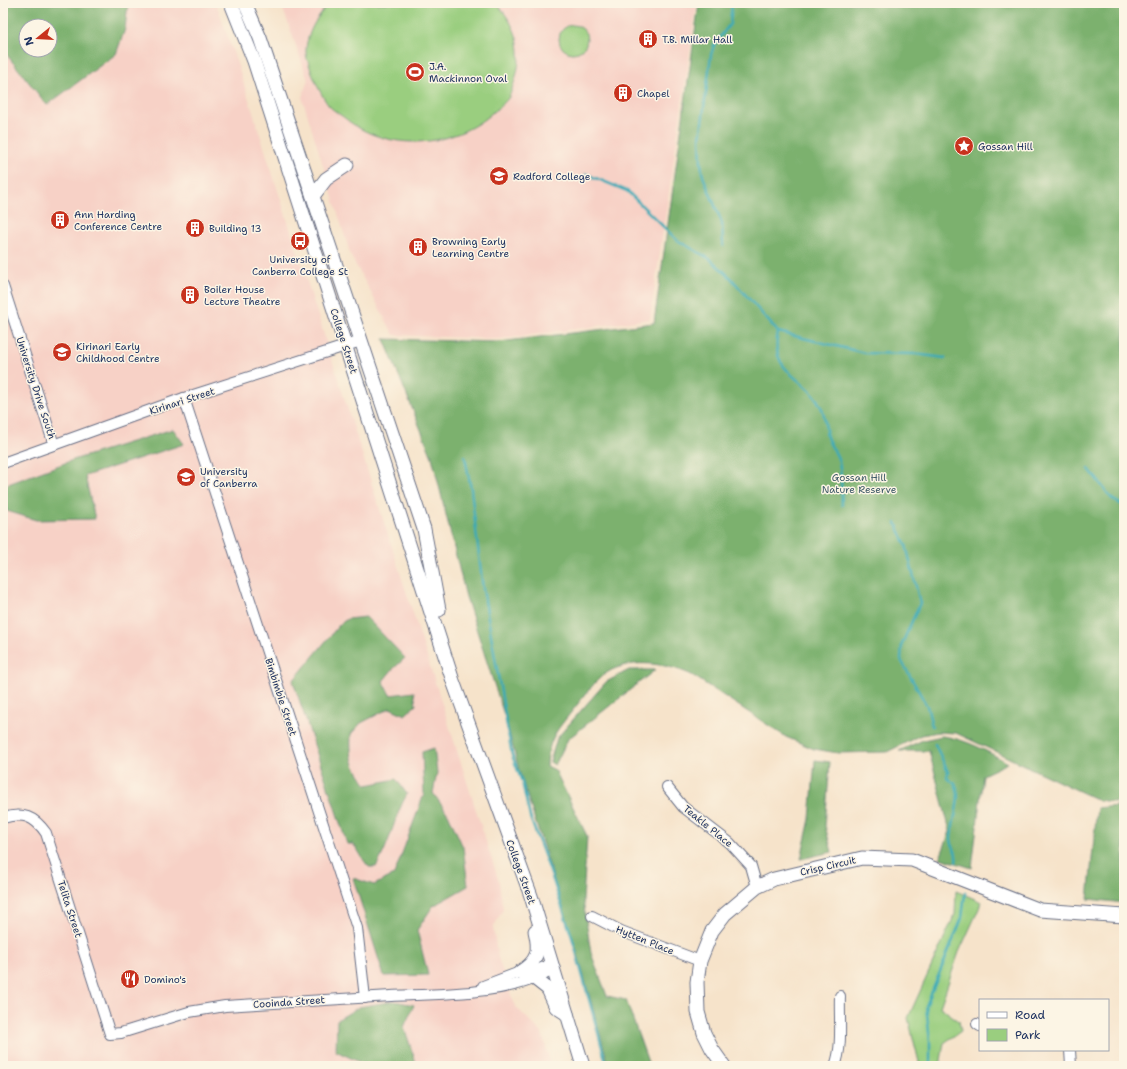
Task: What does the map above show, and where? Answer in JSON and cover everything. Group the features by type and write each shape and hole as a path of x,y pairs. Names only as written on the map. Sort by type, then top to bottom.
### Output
{"street":[{"name":"College Street","path":"231,3 254,61 453,681 472,737 531,896 583,1066"},
{"name":"College Street","path":"245,3 260,38 424,529 453,681"},
{"path":"313,196 326,179 347,165"},
{"name":"University Drive South","path":"3,286 54,445"},
{"name":"Kirinari Street","path":"3,463 184,398 361,341"},
{"name":"Bimbimbie Street","path":"184,398 357,928 365,998"},
{"name":"Teakle Place","path":"667,788 683,807 730,843 751,866 757,887"},
{"name":"Telita Street","path":"3,818 14,815 28,817 38,822 46,833 110,1034"},
{"name":"Crisp Circuit","path":"724,1066 712,1049 704,1032 698,1012 697,982 700,961 712,931 725,914 757,887 781,878 862,858 912,860 1040,910 1124,916"},
{"path":"520,972 535,959 538,950 537,940 528,909 531,896"},
{"name":"Hytten Place","path":"592,916 621,931 700,961"},
{"name":"Cooinda Street","path":"472,991 520,972 526,974 544,967 554,969"},
{"name":"Cooinda Street","path":"110,1034 121,1033 189,1012 224,1006 472,991 507,986 546,974 554,969"},
{"path":"534,978 548,989 556,1008 567,1014"},
{"path":"835,1066 840,1052 840,996"},
{"path":"1070,1051 1071,1066"}],"shaded area":[{"name":"University of Canberra","path":"3,3 216,3 240,72 499,882 503,909 493,928 498,958 515,1006 542,1033 551,1066 3,1066"},
{"name":"Radford College","path":"281,3 697,3 650,319 500,339 394,335 351,256 302,97 308,80"}],"green space":[{"path":"3,3 128,3 125,29 116,54 47,105 3,50"},
{"name":"J.A. Mackinnon Oval","path":"330,3 496,3 510,21 519,50 517,71 509,97 477,124 459,133 440,139 421,142 401,141 381,137 363,130 329,106 311,71 307,58 306,46 310,33 321,13"},
{"name":"Gossan Hill Nature Reserve","path":"699,3 1124,3 1124,796 1114,802 1098,800 956,733 938,732 921,735 887,752 838,753 814,749 786,737 692,675 682,671 670,667 646,664 622,666 611,670 594,684 554,735 549,749 547,766 555,770 587,836 583,900 591,953 607,996 626,1000 649,1065 609,1066 578,955 466,597 432,457 384,339 499,342 654,323"},
{"path":"573,25 583,29 587,39 583,49 573,53 563,49 559,39 563,29"},
{"path":"173,429 184,444 85,476 95,519 36,520 7,511 3,486 73,460"},
{"path":"366,617 405,658 383,681 390,695 414,692 416,705 405,715 390,708 361,723 351,734 353,761 355,767 367,785 396,779 407,794 385,849 376,867 369,867 353,844 347,844 293,681 339,625 347,619"},
{"path":"629,670 655,670 568,739 555,765 550,762 557,738 606,682"},
{"path":"942,736 968,743 1008,763 983,775 972,868 940,858 950,831 929,751 899,751 923,740"},
{"path":"434,748 437,773 433,793 448,814 463,847 468,886 433,906 417,930 428,975 384,976 353,878 374,885 394,875 424,794 422,752"},
{"path":"815,760 830,762 825,826 832,852 801,859 810,819"},
{"path":"1124,800 1124,903 1088,899 1097,808 1117,806"},
{"path":"956,891 982,902 959,952 940,1007 959,1021 961,1031 944,1043 940,1066 920,1066 908,1018 955,914"},
{"path":"394,1001 414,1005 404,1027 417,1066 368,1066 336,1051 337,1020 359,1007"}],"waterway":[{"path":"723,246 722,223 703,176 700,138 711,55 714,45 730,24 732,3"},
{"path":"586,174 627,191 677,240 710,259 731,278 778,332 865,353 915,354 945,358"},
{"path":"778,332 776,346 779,357 784,366 815,397 823,410 827,437 839,462 842,505"},
{"path":"465,457 471,489 483,589 512,755 522,782 530,817 572,937 607,1066"},
{"path":"1089,469 1112,499 1124,506"},
{"path":"896,523 906,545 920,603 902,644 901,660 927,706 932,726"},
{"path":"935,744 948,772 947,778 955,784 957,790 958,796 951,839 952,846 956,852 956,862"},
{"path":"930,1066 930,1041 926,1006 962,918 965,893"}],"place":[{"name":"T.B. Millar Hall","path":"648,39"},
{"name":"J.A. Mackinnon Oval","path":"415,72"},
{"name":"Chapel","path":"623,93"},
{"name":"Gossan Hill","path":"964,146"},
{"name":"Radford College","path":"499,176"},
{"name":"Ann Harding Conference Centre","path":"60,220"},
{"name":"Building 13","path":"195,228"},
{"name":"University of Canberra College St","path":"300,241"},
{"name":"Browning Early Learning Centre","path":"418,247"},
{"name":"Boiler House Lecture Theatre","path":"190,295"},
{"name":"Kirinari Early Childhood Centre","path":"62,352"},
{"name":"University of Canberra","path":"186,477"},
{"name":"Domino's","path":"130,979"}]}
